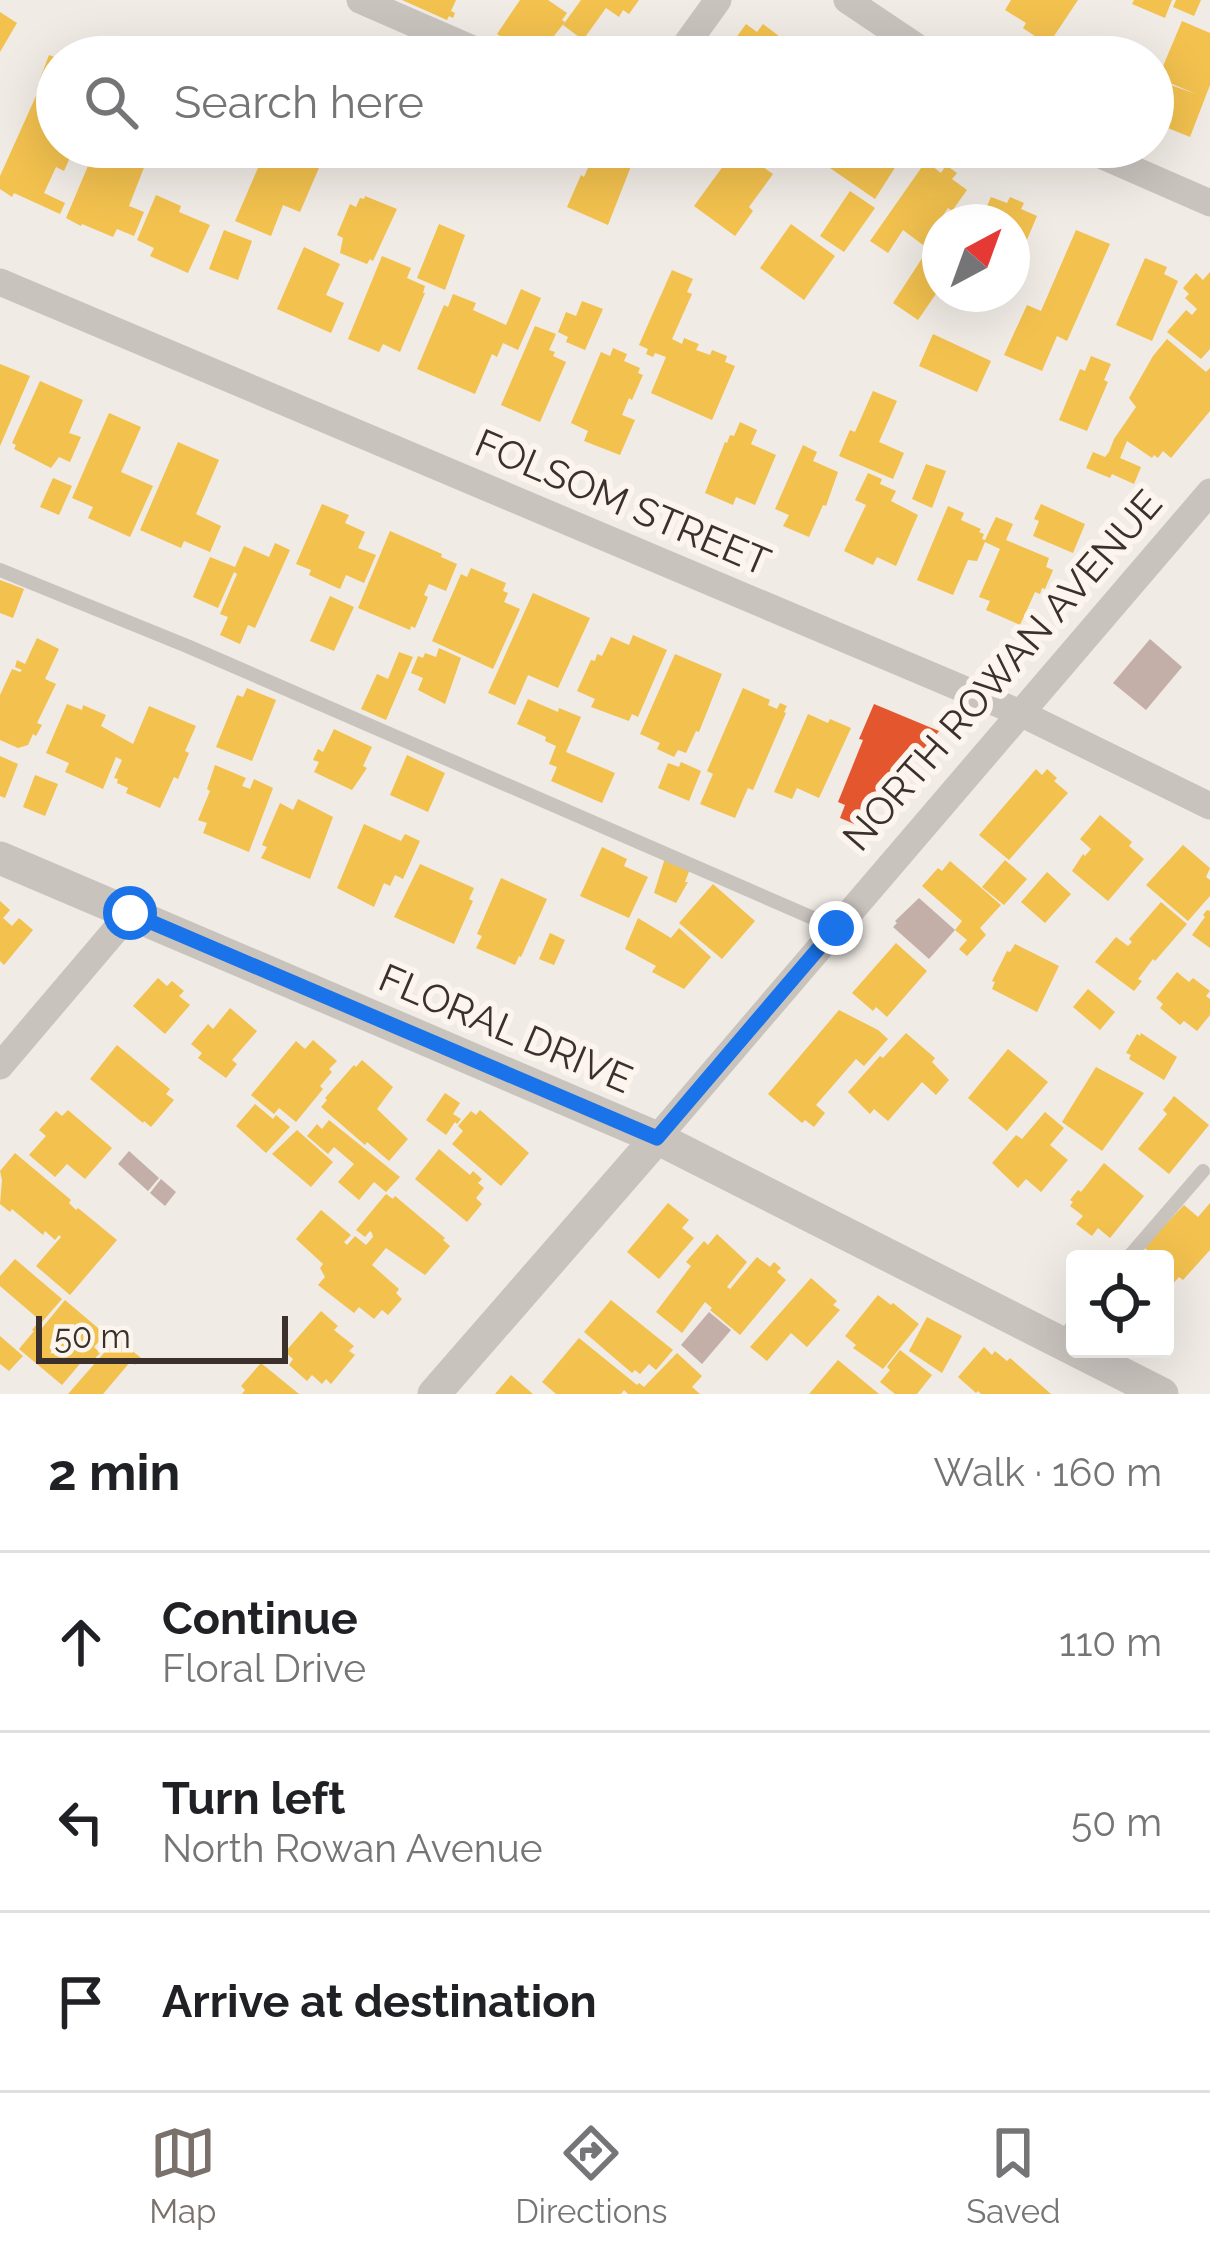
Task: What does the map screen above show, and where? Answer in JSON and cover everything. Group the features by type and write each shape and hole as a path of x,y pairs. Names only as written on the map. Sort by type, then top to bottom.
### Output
{"street":[{"path":"360,0 442,36"},
{"path":"692,36 718,0"},
{"path":"847,0 901,36"},
{"path":"1130,168 1210,203"},
{"name":"FOLSOM STREET","path":"0,282 1020,712 1210,806"},
{"name":"NORTH ROWAN AVENUE","path":"434,1394 1210,492"},
{"name":"FLORAL DRIVE","path":"0,858 657,1138 1066,1333"},
{"path":"0,1066 130,913"},
{"name":"FLORAL DRIVE","path":"1106,1358 1161,1394"}],"lane":[{"path":"0,570 253,674 836,928"},
{"path":"1135,1250 1203,1171"}],"building: Homes":[{"path":"402,0 456,0 451,11 455,13 447,20"},
{"path":"520,0 548,0 567,13 554,36 497,34"},
{"path":"581,0 639,0 629,14 623,10 619,17 606,8 586,36 563,25"},
{"path":"1011,0 1078,0 1054,36 1035,36 1023,28 1026,23 1005,10"},
{"path":"1134,0 1172,0 1165,18 1132,4"},
{"path":"1176,0 1201,0 1194,16 1173,7"},
{"path":"0,12 17,23 0,52"},
{"path":"1182,21 1210,33 1210,85 1190,137 1174,131 1174,86 1196,94 1174,85 1174,40"},
{"path":"746,24 757,32 763,24 779,36 737,36"},
{"path":"36,96 36,168 56,168 44,193 65,203 60,214 14,193 12,197 0,189 0,176"},
{"path":"87,168 144,168 129,206 144,212 134,236 117,229 113,237 66,218"},
{"path":"258,168 319,168 300,212 283,205 271,236 235,221"},
{"path":"588,168 630,168 608,225 567,207 581,175"},
{"path":"722,168 764,168 773,174 735,236 694,206"},
{"path":"830,168 895,168 875,199"},
{"path":"921,168 941,173 950,168 957,173 952,179 967,190 957,204 922,204 922,244 903,230 888,253 870,241"},
{"path":"850,191 875,208 844,252 820,236"},
{"path":"156,195 181,206 179,212 210,225 188,273 150,256 154,248 137,240"},
{"path":"365,196 397,209 373,261 367,264 340,253 343,238 337,235 350,204 356,207"},
{"path":"991,197 1024,203 1024,204 988,204"},
{"path":"439,224 465,235 445,290 417,278"},
{"path":"791,224 835,256 804,300 760,268"},
{"path":"224,230 252,241 238,280 209,269"},
{"path":"1076,230 1110,244 1067,341 1057,336 1042,371 1004,355 1024,312 1030,312 1030,306 1041,311"},
{"path":"304,247 340,264 326,295 344,303 331,333 277,309"},
{"path":"382,256 411,268 407,278 425,286 400,352 383,344 379,352 348,339"},
{"path":"922,258 924,312 918,320 893,303"},
{"path":"1145,258 1167,267 1164,274 1178,281 1152,341 1116,325"},
{"path":"672,270 693,279 687,292 692,294 672,339 682,344 684,338 699,344 696,350 727,356 725,362 735,366 712,420 651,393 666,357 646,354 648,349 639,345"},
{"path":"1210,272 1210,349 1201,359 1167,332 1186,310 1192,315 1197,309 1185,298 1189,294 1183,288 1196,273 1203,280"},
{"path":"521,289 541,298 518,350 503,343 497,357 492,354 475,394 417,369 453,294 476,303 473,310 506,325"},
{"path":"582,301 603,309 585,350 566,342 568,337 558,332 566,312 576,316"},
{"path":"535,326 556,334 549,350 566,362 540,422 501,405"},
{"path":"933,334 991,361 977,392 919,366"},
{"path":"1167,339 1206,372 1210,368 1210,411 1171,458 1163,451 1152,458 1127,441 1120,458 1141,467 1134,484 1086,468 1093,452 1105,457 1109,452 1136,407 1129,398"},
{"path":"613,348 627,354 624,361 640,368 638,373 643,375 622,415 635,420 620,455 584,441 588,431 571,423 601,352 610,356"},
{"path":"1091,356 1111,364 1087,431 1059,420 1080,369 1085,371"},
{"path":"0,364 30,376 0,446"},
{"path":"40,381 83,400 69,433 81,437 70,462 59,457 51,468 14,449 12,443"},
{"path":"873,391 897,401 879,442 904,453 893,479 839,456"},
{"path":"109,413 141,427 121,472 153,486 130,537 88,518 93,507 72,498"},
{"path":"740,422 757,430 751,444 776,455 755,505 736,497 733,505 705,493 725,442"},
{"path":"178,442 219,460 196,514 221,526 210,552 184,541 181,548 140,530"},
{"path":"803,445 817,452 813,461 838,472 809,537 783,526 789,515 775,509"},
{"path":"926,464 946,471 932,508 912,499"},
{"path":"868,473 896,491 891,501 918,515 896,566 877,557 873,565 844,551 866,505 855,500"},
{"path":"53,478 72,486 59,515 40,507"},
{"path":"322,504 349,515 345,523 365,532 358,548 376,555 364,583 346,575 340,589 296,564"},
{"path":"1041,504 1085,524 1073,553 1033,536"},
{"path":"948,506 964,513 961,520 981,529 982,539 996,517 1013,524 1006,540 1049,558 1046,567 1053,570 1045,589 1035,592 1020,625 986,610 990,601 979,597 1000,549 985,542 977,561 968,560 953,595 917,580"},
{"path":"390,531 457,564 446,591 429,584 424,595 428,597 410,630 358,608"},
{"path":"275,543 290,550 255,628 248,625 240,644 220,635 228,617 220,614 237,574 234,572 218,608 193,597 210,557 235,567 244,546 269,557"},
{"path":"471,568 506,583 504,602 520,609 493,669 432,641 461,574 467,577"},
{"path":"0,580 24,589 13,618 0,613"},
{"path":"533,593 590,618 558,688 528,675 515,705 488,693"},
{"path":"330,596 354,607 334,651 310,641"},
{"path":"633,635 667,650 638,717 632,714 629,721 591,707 595,699 577,691 591,660 602,656 611,637 629,645"},
{"path":"37,638 59,649 45,679 56,684 37,723 42,725 36,736 18,748 0,740 0,695 12,669 22,670 15,667 17,660 25,664"},
{"path":"439,648 461,658 445,704 418,690 423,678 411,673 418,656 436,657"},
{"path":"399,652 413,657 386,720 361,709 377,674 388,679"},
{"path":"675,654 722,674 699,732 686,753 678,750 674,757 657,749 660,743 640,734"},
{"path":"247,688 276,700 252,761 216,747 237,695 243,697"},
{"path":"743,688 770,700 768,705 777,709 780,703 787,706 753,790 748,788 735,818 700,804 713,774 707,771"},
{"path":"528,699 581,717 566,752 615,773 602,803 551,781 557,767 549,764 556,746 517,724"},
{"path":"67,704 106,715 101,726 133,744 149,706 196,726 178,779 174,777 160,808 126,793 128,788 117,783 114,778 122,760 116,757 103,789 65,772 69,763 46,753"},
{"path":"808,714 851,728 819,798 797,788 792,799 774,792"},
{"path":"334,729 372,747 363,766 367,768 352,790 314,772 318,749 323,752"},
{"path":"407,755 445,773 428,812 390,795"},
{"path":"0,756 18,764 5,798 0,796"},
{"path":"681,762 701,771 689,801 658,788 668,763 679,767"},
{"path":"215,765 246,778 242,786 250,789 254,779 273,788 249,852 203,833 207,823 198,820"},
{"path":"1036,769 1042,775 1047,769 1068,793 1009,860 979,835"},
{"path":"35,775 58,784 45,816 23,807"},
{"path":"298,799 333,817 310,879 261,858 280,803 293,810"},
{"path":"1100,815 1144,859 1108,901 1072,871 1091,849 1080,839"},
{"path":"364,824 401,841 405,834 420,841 403,879 395,875 390,886 384,883 374,907 337,888"},
{"path":"1183,845 1210,868 1206,877 1210,896 1188,921 1146,885"},
{"path":"602,847 627,859 624,866 648,877 629,918 580,896"},
{"path":"665,858 690,869 676,903 654,893"},
{"path":"1005,860 1027,879 1004,905 982,887"},
{"path":"950,861 1001,905 980,928 986,935 967,956 959,949 967,940 955,930 962,921 922,886"},
{"path":"420,864 474,888 454,944 394,917"},
{"path":"1047,872 1071,894 1045,923 1021,902"},
{"path":"501,878 547,899 515,965 476,948 482,936 477,934"},
{"path":"713,884 755,921 722,959 679,923"},
{"path":"0,901 10,910 3,918 12,926 19,918 33,930 4,965 0,961"},
{"path":"1161,902 1187,924 1153,959 1134,991 1095,962 1116,937 1128,946"},
{"path":"1210,911 1210,948 1192,935"},
{"path":"638,918 671,938 679,928 711,957 684,989 652,972 656,966 625,949"},
{"path":"550,933 565,940 554,965 539,959"},
{"path":"896,943 927,971 887,1017 852,993"},
{"path":"1015,944 1059,966 1037,1012 992,989 1007,951"},
{"path":"1177,972 1210,991 1206,996 1210,1015 1197,1031 1184,1021 1180,1025 1160,1008 1163,1004 1156,998"},
{"path":"158,978 184,991 179,996 190,1005 165,1034 133,1006"},
{"path":"1088,989 1115,1012 1100,1030 1073,1007"},
{"path":"230,1008 257,1031 232,1060 237,1064 226,1078 198,1058 202,1053 191,1044 208,1024 213,1029"},
{"path":"839,1010 888,1039 864,1066 856,1059 816,1105 825,1113 814,1127 805,1120 802,1123 768,1094"},
{"path":"906,1033 935,1058 932,1062 949,1080 936,1095 922,1082 888,1121 874,1109 870,1114 848,1092"},
{"path":"1141,1033 1177,1057 1164,1080 1126,1053"},
{"path":"313,1040 337,1061 320,1086 323,1089 296,1122 279,1108 274,1114 251,1095 296,1041 305,1049"},
{"path":"117,1045 170,1089 166,1094 174,1100 151,1127 90,1079"},
{"path":"1008,1049 1048,1082 1007,1131 968,1098"},
{"path":"362,1060 393,1087 377,1109 408,1139 389,1161 321,1107"},
{"path":"1096,1067 1144,1093 1102,1151 1062,1122"},
{"path":"445,1093 460,1103 453,1114 461,1119 446,1135 426,1120"},
{"path":"1174,1096 1209,1125 1169,1174 1138,1149 1167,1114 1163,1110"},
{"path":"255,1104 290,1127 266,1153 236,1126"},
{"path":"68,1110 112,1148 85,1179 67,1164 55,1177 29,1155 46,1136 39,1130 56,1111 62,1116"},
{"path":"480,1110 529,1153 501,1186 452,1144 463,1131 458,1126 471,1111 476,1115"},
{"path":"1045,1112 1064,1128 1050,1145 1068,1160 1041,1192 1026,1179 1018,1188 992,1163"},
{"path":"329,1120 400,1177 386,1192 374,1182 359,1200 338,1182 354,1164 334,1147 328,1154 307,1136 317,1124 322,1129"},
{"path":"297,1130 333,1162 311,1187 272,1154"},
{"path":"439,1149 482,1179 478,1183 484,1188 476,1198 482,1204 467,1222 415,1179"},
{"path":"15,1153 71,1200 76,1210 117,1240 70,1295 36,1266 61,1237 55,1240 45,1231 43,1235 0,1204 0,1171"},
{"path":"1104,1163 1144,1196 1110,1238 1098,1228 1092,1236 1076,1224 1083,1216 1070,1206 1070,1200"},
{"path":"386,1194 395,1196 450,1246 425,1275 386,1248 372,1265 399,1289 396,1293 402,1299 388,1315 382,1310 374,1319 359,1307 354,1313 318,1285 325,1277 323,1264 296,1239 321,1210 351,1235 344,1242 347,1245 355,1236 366,1245 372,1233 365,1237 356,1230"},
{"path":"668,1203 689,1220 682,1228 694,1238 659,1279 627,1252"},
{"path":"1210,1203 1210,1250 1183,1280 1179,1277 1174,1283 1174,1250 1144,1247 1184,1205 1198,1217"},
{"path":"717,1234 747,1262 727,1287 730,1289 757,1257 770,1267 774,1262 786,1280 740,1335 705,1302 682,1333 656,1312 691,1266 686,1262"},
{"path":"15,1259 62,1299 42,1322 0,1286 0,1276"},
{"path":"811,1278 837,1301 833,1305 840,1310 807,1347 791,1333 767,1361 750,1347"},
{"path":"878,1295 919,1324 883,1369 853,1348 856,1345 845,1336"},
{"path":"65,1300 105,1334 94,1347 100,1353 90,1364 84,1359 62,1385 19,1349 36,1325 42,1328"},
{"path":"611,1300 673,1350 656,1370 649,1364 640,1374 632,1373 584,1332"},
{"path":"321,1311 354,1346 349,1351 355,1355 331,1384 326,1379 322,1384 312,1375 307,1381 289,1365 293,1359 285,1352"},
{"path":"927,1317 962,1336 942,1373 909,1351"},
{"path":"0,1336 23,1356 9,1371 0,1364"},
{"path":"117,1338 141,1358 135,1365 131,1361 103,1394 68,1394"},
{"path":"579,1338 644,1387 677,1353 702,1376 692,1387 700,1394 628,1394 624,1390 621,1394 556,1394 542,1382"},
{"path":"984,1347 992,1355 995,1351 1007,1361 1010,1358 1051,1394 976,1393 958,1377"},
{"path":"900,1350 932,1375 917,1394 895,1394 880,1382"},
{"path":"838,1360 879,1394 809,1394"},
{"path":"261,1363 299,1394 242,1394 241,1386"},
{"path":"511,1375 533,1394 495,1394"}],"building: Shops":[{"path":"874,704 939,731 914,763 901,757 895,770 901,773 898,782 890,779 885,791 880,789 859,826 840,818 845,805 838,802"}],"building: Other":[{"path":"1150,639 1182,667 1146,710 1113,683"},
{"path":"919,898 955,930 929,959 893,927"},
{"path":"129,1151 159,1178 148,1191 118,1164"},
{"path":"161,1179 176,1192 165,1206 150,1193"},
{"path":"709,1312 731,1330 702,1364 681,1345"}],"route":[{"path":"130,913 657,1138 836,928"}]}
